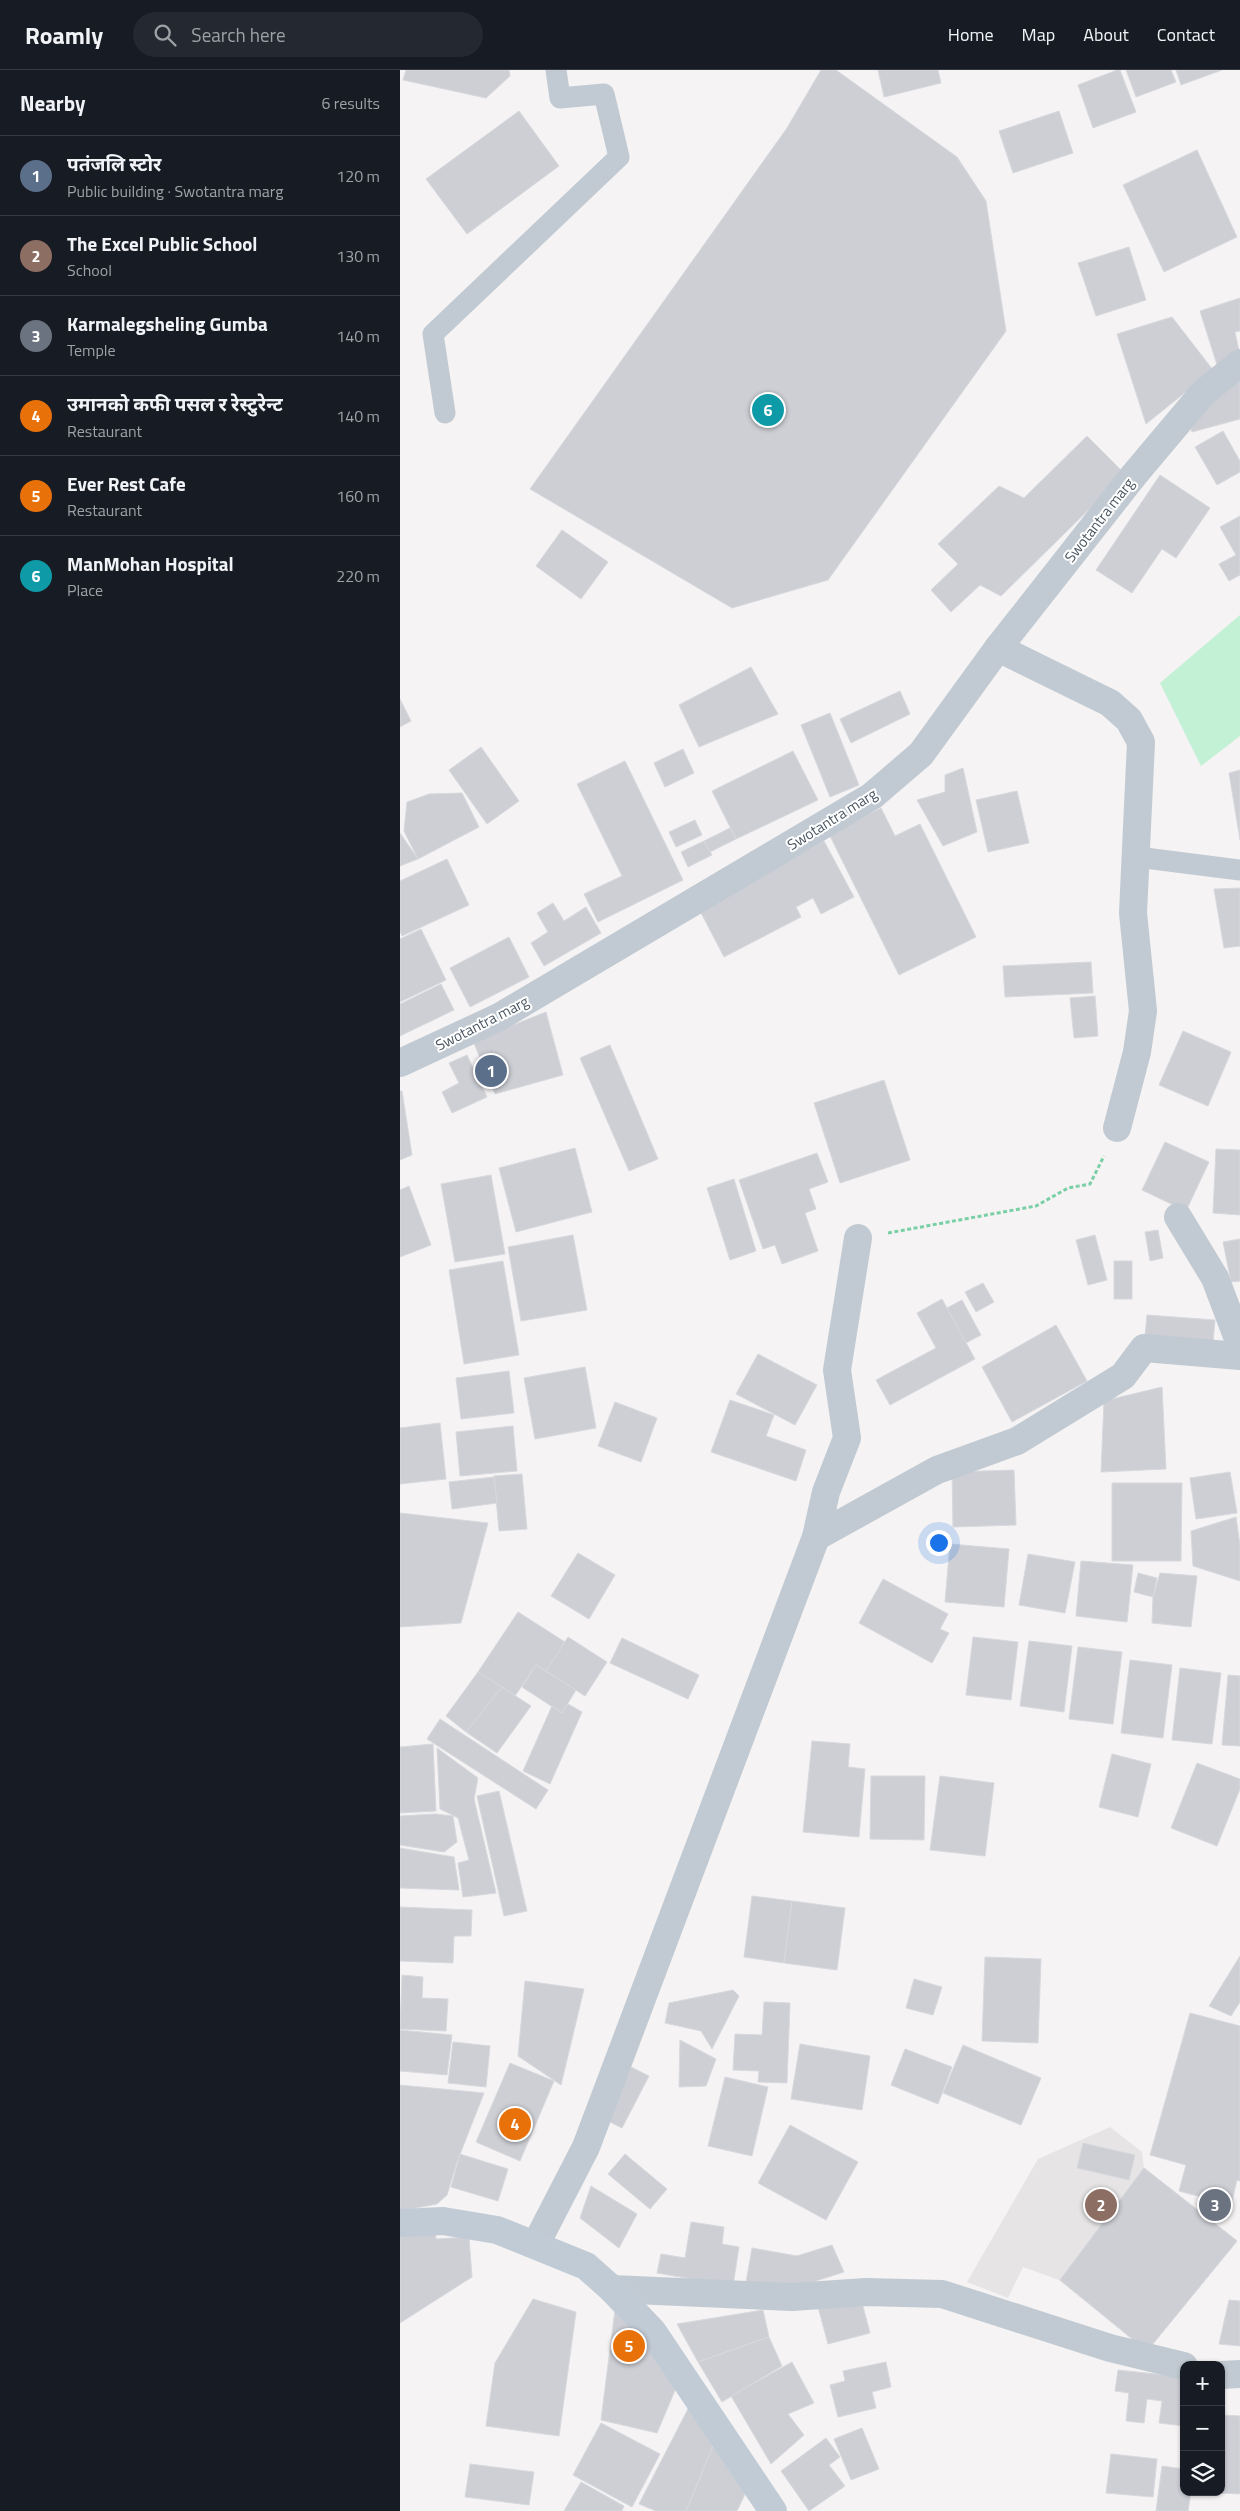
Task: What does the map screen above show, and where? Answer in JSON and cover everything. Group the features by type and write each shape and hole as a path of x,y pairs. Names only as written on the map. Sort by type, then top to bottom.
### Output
{"street":[{"name":"Swotantra marg","path":"400,1063 499,1017 872,796 921,754 998,648 1134,476 1203,393 1240,363"},
{"path":"998,648 1110,703 1129,720 1140,742 1137,857 1133,913 1142,1011 1137,1052 1117,1128"},
{"path":"1178,1217 1215,1278 1240,1344"},
{"path":"536,2244 586,2147 816,1537 826,1492 847,1438 837,1370 858,1238"},
{"path":"816,1537 937,1470 1017,1441 1123,1376 1144,1348 1240,1356"},
{"path":"400,2223 443,2221 497,2230 536,2244 586,2266 612,2289 653,2332 773,2511"},
{"path":"612,2289 792,2297 866,2292 942,2294 1110,2348 1180,2365"},
{"path":"1225,2375 1240,2374"}],"lane":[{"path":"445,413 433,334 619,157 604,94 560,98 556,70"},
{"path":"1137,857 1240,870"}],"path":[{"path":"858,1238 1036,1206 1068,1188 1090,1184 1117,1128"}],"shaded area":[{"path":"1110,2127 1142,2152 1144,2169 1237,2241 1147,2351 1059,2280 1023,2267 1008,2298 967,2282 1038,2159"}],"green space":[{"path":"1240,615 1240,736 1201,766 1160,683"}],"building":[{"path":"406,70 509,70 510,76 486,98 403,80"},
{"path":"821,70 836,70 957,157 986,201 1006,331 828,580 732,608 530,489 787,128"},
{"path":"878,70 938,70 941,83 884,97"},
{"path":"1120,70 1136,112 1093,128 1078,85"},
{"path":"1126,70 1171,70 1176,82 1136,97"},
{"path":"1176,70 1222,70 1181,85"},
{"path":"519,111 559,166 467,234 426,179"},
{"path":"1059,111 1073,153 1013,173 999,131"},
{"path":"1197,150 1237,237 1164,272 1123,185"},
{"path":"1129,247 1146,300 1096,316 1078,263"},
{"path":"1240,298 1240,331 1235,332 1239,351 1217,365 1200,311"},
{"path":"1172,317 1213,370 1146,424 1117,334"},
{"path":"1240,379 1240,419 1192,432 1189,422"},
{"path":"1223,431 1240,461 1240,472 1217,485 1195,447"},
{"path":"1087,436 1125,474 1001,596 980,585 951,612 931,590 958,564 938,544 999,486 1024,498"},
{"path":"1160,475 1210,508 1176,558 1162,549 1132,593 1096,570"},
{"path":"1240,516 1240,575 1229,581 1219,564 1236,555 1220,527"},
{"path":"562,530 608,562 581,599 536,566"},
{"path":"751,667 778,714 699,747 679,705"},
{"path":"900,691 910,714 851,743 840,719"},
{"path":"400,699 411,721 400,727"},
{"path":"830,713 859,785 830,797 801,725"},
{"path":"481,747 519,801 487,824 449,770"},
{"path":"683,749 694,773 665,787 654,763"},
{"path":"793,751 818,800 736,839 712,791"},
{"path":"625,761 683,880 598,922 584,894 622,876 577,784"},
{"path":"963,768 977,832 943,846 917,800 945,792 945,775"},
{"path":"1240,770 1240,840 1229,773"},
{"path":"1017,791 1029,843 988,852 976,800"},
{"path":"462,793 479,827 418,859 404,831 407,802 429,794"},
{"path":"881,808 895,836 920,824 976,937 899,975 829,834"},
{"path":"695,820 702,835 676,847 669,832"},
{"path":"730,828 736,839 710,852 704,841"},
{"path":"400,833 418,859 400,866"},
{"path":"704,841 712,855 688,867 681,852"},
{"path":"824,841 854,897 821,914 813,898 796,907 801,917 724,957 699,909"},
{"path":"447,859 469,905 402,936 400,931 400,881"},
{"path":"1240,888 1240,946 1224,948 1214,889"},
{"path":"553,903 564,921 586,907 601,933 544,966 531,943 548,932 537,913"},
{"path":"421,929 446,980 400,1002 400,939"},
{"path":"509,937 529,977 470,1007 450,968"},
{"path":"1091,962 1093,993 1005,997 1003,966"},
{"path":"441,984 454,1010 400,1036 400,1004"},
{"path":"1095,996 1098,1036 1074,1038 1070,998"},
{"path":"546,1012 563,1075 495,1094 473,1041"},
{"path":"1183,1031 1231,1052 1208,1106 1159,1085"},
{"path":"610,1045 658,1159 629,1171 580,1058"},
{"path":"467,1055 487,1097 452,1113 442,1092 459,1083 449,1063"},
{"path":"884,1080 910,1160 840,1183 814,1103"},
{"path":"400,1091 402,1091 412,1155 400,1160"},
{"path":"1165,1142 1209,1162 1186,1211 1142,1190"},
{"path":"575,1148 592,1212 516,1232 499,1168"},
{"path":"1216,1149 1240,1150 1240,1215 1213,1213"},
{"path":"817,1153 828,1182 809,1189 816,1209 805,1213 818,1251 782,1264 775,1245 763,1249 739,1180"},
{"path":"491,1175 505,1254 455,1262 441,1184"},
{"path":"734,1179 756,1251 730,1260 707,1188"},
{"path":"409,1186 431,1245 400,1257 400,1190"},
{"path":"1158,1230 1163,1258 1150,1261 1145,1232"},
{"path":"573,1235 587,1310 521,1321 508,1247"},
{"path":"1095,1235 1107,1280 1088,1285 1076,1240"},
{"path":"1240,1239 1240,1281 1231,1282 1223,1242"},
{"path":"503,1261 519,1355 464,1364 449,1270"},
{"path":"1114,1261 1132,1261 1132,1299 1114,1299"},
{"path":"983,1283 994,1302 976,1312 965,1292"},
{"path":"942,1299 975,1359 890,1405 876,1380 936,1348 917,1313"},
{"path":"962,1300 981,1335 966,1343 947,1308"},
{"path":"1147,1315 1215,1320 1213,1342 1145,1336"},
{"path":"1056,1325 1087,1381 1012,1422 982,1367"},
{"path":"758,1354 817,1385 795,1425 736,1394"},
{"path":"585,1367 596,1428 535,1439 524,1378"},
{"path":"509,1371 514,1413 461,1419 456,1378"},
{"path":"1162,1387 1166,1469 1101,1472 1104,1401"},
{"path":"730,1400 774,1415 766,1436 806,1450 796,1481 711,1452"},
{"path":"615,1402 657,1418 641,1462 598,1446"},
{"path":"440,1423 446,1479 400,1484 400,1428"},
{"path":"513,1426 517,1471 460,1476 456,1432"},
{"path":"1014,1470 1016,1525 953,1527 952,1472"},
{"path":"1230,1472 1237,1513 1196,1519 1190,1478"},
{"path":"522,1474 527,1529 499,1531 494,1476"},
{"path":"494,1477 497,1503 452,1509 449,1482"},
{"path":"1112,1483 1182,1483 1181,1561 1112,1561"},
{"path":"400,1513 488,1523 461,1623 400,1627"},
{"path":"1236,1517 1240,1545 1240,1581 1193,1566 1191,1531"},
{"path":"950,1544 1009,1549 1004,1607 945,1602"},
{"path":"578,1553 615,1575 589,1619 551,1596"},
{"path":"1028,1554 1075,1562 1065,1613 1019,1605"},
{"path":"1081,1561 1133,1565 1127,1622 1076,1616"},
{"path":"1138,1573 1157,1578 1153,1597 1134,1592"},
{"path":"1160,1573 1197,1576 1191,1627 1152,1623 1153,1597"},
{"path":"883,1579 948,1614 940,1629 949,1633 932,1663 859,1623"},
{"path":"518,1612 565,1642 546,1671 536,1665 515,1696 478,1672"},
{"path":"568,1637 607,1662 585,1696 546,1671"},
{"path":"973,1637 1018,1642 1011,1700 966,1695"},
{"path":"622,1638 699,1675 688,1699 610,1663"},
{"path":"1029,1641 1072,1646 1064,1712 1020,1706"},
{"path":"1078,1647 1122,1652 1113,1724 1069,1719"},
{"path":"1130,1660 1172,1665 1163,1738 1121,1733"},
{"path":"536,1665 576,1690 562,1713 522,1687"},
{"path":"1180,1668 1221,1673 1212,1744 1172,1740"},
{"path":"478,1672 502,1687 466,1732 446,1716"},
{"path":"1228,1675 1240,1676 1240,1746 1222,1745"},
{"path":"502,1687 531,1706 497,1753 466,1732"},
{"path":"568,1704 582,1712 550,1784 523,1771 552,1706 562,1713"},
{"path":"440,1719 548,1790 536,1809 427,1739"},
{"path":"812,1741 850,1744 848,1767 865,1769 859,1837 803,1832"},
{"path":"433,1744 436,1811 400,1813 400,1747"},
{"path":"437,1748 478,1778 474,1799 496,1893 463,1897 458,1863 469,1860 458,1818 440,1809"},
{"path":"1112,1754 1151,1764 1138,1817 1099,1807"},
{"path":"1197,1763 1240,1779 1240,1789 1217,1846 1171,1828"},
{"path":"871,1776 925,1776 924,1840 870,1839"},
{"path":"940,1776 994,1783 985,1856 930,1850"},
{"path":"499,1791 527,1911 504,1916 477,1796"},
{"path":"435,1814 453,1816 457,1842 444,1852 400,1845 400,1816"},
{"path":"400,1848 454,1857 459,1890 400,1888"},
{"path":"752,1896 792,1901 784,1963 744,1957"},
{"path":"792,1901 845,1908 837,1970 784,1963"},
{"path":"400,1907 472,1910 471,1936 454,1936 453,1963 400,1961"},
{"path":"1240,1956 1240,2002 1231,2016 1209,2006"},
{"path":"985,1957 1041,1959 1038,2043 982,2041"},
{"path":"402,1975 423,1977 422,1998 448,1999 446,2031 400,2029"},
{"path":"914,1979 942,1987 933,2015 906,2008"},
{"path":"525,1981 584,1989 561,2085 518,2056"},
{"path":"733,1990 739,1996 712,2049 701,2031 665,2023 669,2003"},
{"path":"764,2002 790,2003 787,2083 758,2082 759,2071 733,2070 735,2034 762,2035"},
{"path":"1190,2013 1240,2026 1240,2181 1237,2180 1231,2205 1179,2191 1186,2165 1150,2155"},
{"path":"400,2030 452,2035 447,2075 400,2071"},
{"path":"680,2040 716,2059 706,2086 679,2087"},
{"path":"453,2042 490,2046 486,2087 448,2083"},
{"path":"800,2044 870,2056 862,2110 791,2099"},
{"path":"963,2045 1041,2078 1021,2125 943,2093"},
{"path":"905,2049 952,2067 938,2104 891,2085"},
{"path":"510,2063 554,2081 520,2161 476,2142"},
{"path":"631,2067 649,2076 622,2128 604,2119"},
{"path":"725,2077 768,2087 752,2156 708,2146"},
{"path":"400,2085 484,2093 457,2162 447,2195 437,2204 400,2211"},
{"path":"790,2125 858,2162 826,2220 758,2183"},
{"path":"1083,2143 1135,2155 1129,2180 1077,2168"},
{"path":"460,2154 508,2169 498,2201 451,2187"},
{"path":"625,2154 667,2189 650,2209 608,2174"},
{"path":"1144,2168 1237,2241 1147,2351 1060,2280","holes":["1146,2216 1189,2249 1146,2305 1103,2272"]},
{"path":"1144,2168 1237,2241 1147,2351 1060,2280"},
{"path":"591,2186 637,2214 619,2248 580,2218"},
{"path":"691,2222 724,2227 722,2244 739,2247 733,2286 657,2273 661,2254 685,2258"},
{"path":"435,2229 436,2239 469,2237 472,2277 400,2323 400,2231"},
{"path":"832,2245 844,2272 797,2287 745,2288 752,2248 797,2256"},
{"path":"860,2295 870,2333 828,2344 818,2307"},
{"path":"533,2299 576,2312 559,2436 486,2426 495,2363"},
{"path":"1229,2300 1240,2301 1240,2346 1219,2344"},
{"path":"615,2310 679,2381 657,2433 601,2420"},
{"path":"763,2310 769,2337 698,2362 677,2324"},
{"path":"769,2337 782,2366 722,2402 698,2362"},
{"path":"792,2362 814,2403 788,2414 804,2435 771,2464 731,2396"},
{"path":"886,2362 891,2387 872,2392 876,2408 838,2417 830,2385 845,2381 843,2371"},
{"path":"1118,2370 1180,2377 1180,2426 1159,2423 1162,2401 1147,2399 1144,2423 1126,2421 1129,2393 1115,2391"},
{"path":"689,2407 715,2441 686,2511 656,2511 639,2504"},
{"path":"1225,2415 1240,2416 1240,2494 1225,2493"},
{"path":"601,2423 660,2454 632,2507 573,2475"},
{"path":"862,2428 879,2469 851,2480 834,2439"},
{"path":"826,2438 840,2457 829,2465 845,2486 809,2511 781,2471"},
{"path":"715,2441 747,2490 737,2511 686,2511"},
{"path":"1111,2454 1157,2459 1153,2497 1106,2493"},
{"path":"470,2464 534,2472 529,2505 465,2497"},
{"path":"1162,2466 1180,2468 1180,2496 1190,2496 1188,2511 1156,2511"},
{"path":"581,2482 624,2506 622,2511 564,2511"}],"place":[{"name":"ManMohan Hospital","path":"768,410"},
{"name":"पतंजलि स्टोर","path":"491,1071"},
{"name":"उमानको कफी पसल र रेस्टुरेन्ट","path":"515,2124"},
{"name":"The Excel Public School","path":"1101,2205"},
{"name":"Karmalegsheling Gumba","path":"1215,2205"},
{"name":"Ever Rest Cafe","path":"629,2346"}]}
